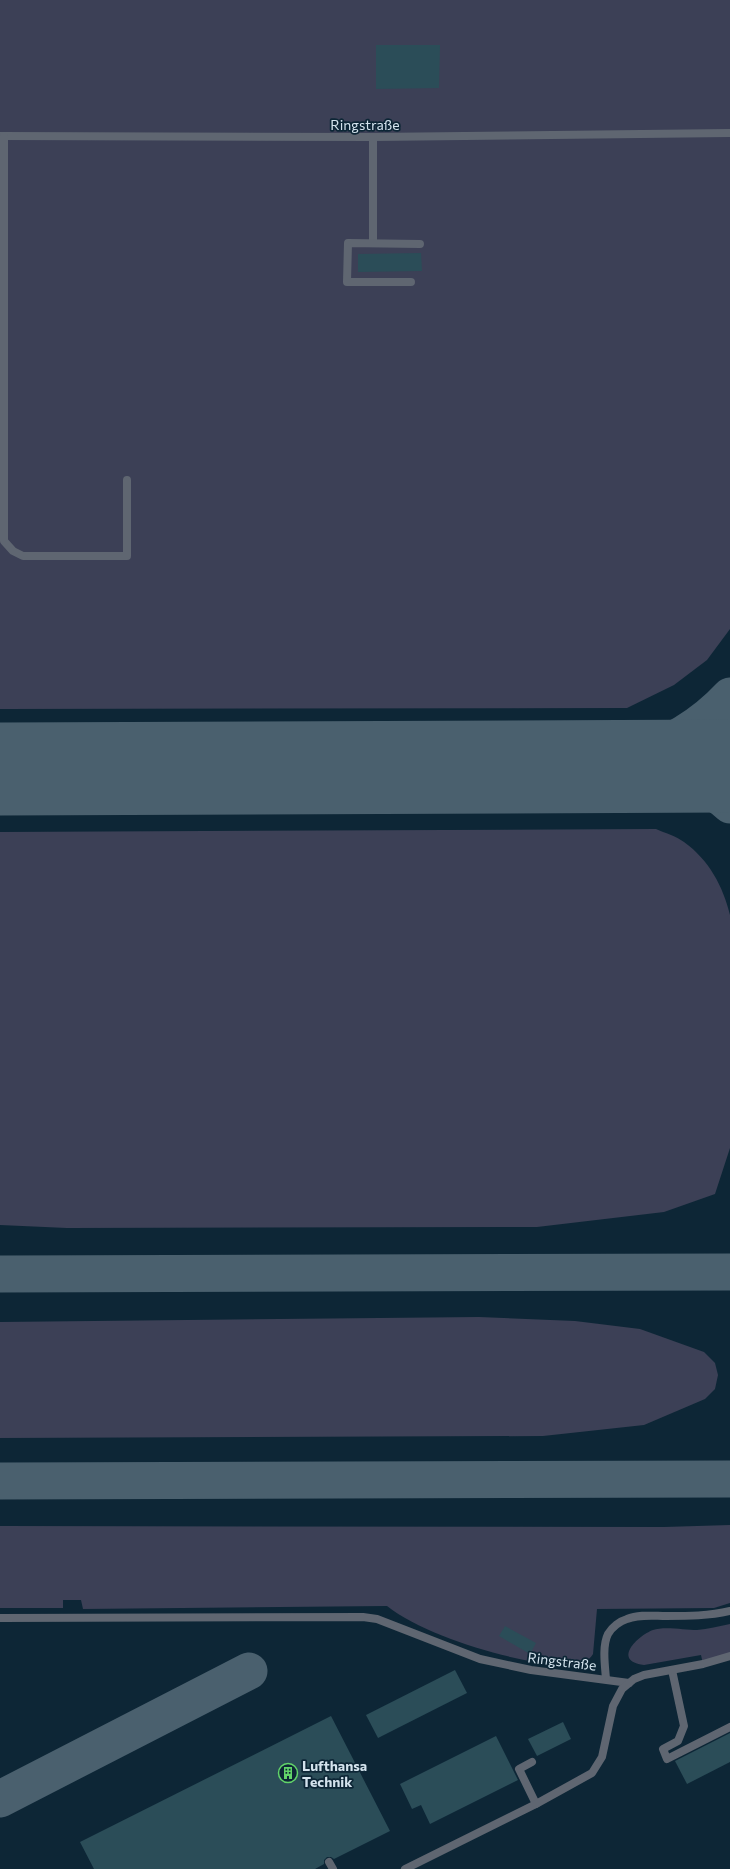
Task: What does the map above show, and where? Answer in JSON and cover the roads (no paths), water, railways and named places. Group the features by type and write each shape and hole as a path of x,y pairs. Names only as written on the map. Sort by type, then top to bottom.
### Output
{"lane":[{"name":"Ringstraße","path":"2,136 373,137 730,133"},
{"path":"2,136 4,541 13,551 23,556 127,556 127,480"},
{"path":"373,137 373,243"},
{"path":"411,282 347,282 348,243 420,244"},
{"path":"606,1679 606,1643 608,1634 619,1622 628,1618 643,1616 692,1616 717,1614 730,1611"},
{"name":"Ringstraße","path":"0,1618 376,1618 427,1640 480,1659 531,1670 628,1683"},
{"path":"405,1869 536,1804 592,1773 602,1757 613,1706 622,1689 628,1683 644,1675 703,1664 730,1656"},
{"path":"672,1670 684,1726 678,1741 663,1749 667,1759 730,1727"},
{"path":"532,1762 519,1769 536,1804"}],"place":[{"name":"Lufthansa Technik","path":"288,1773"}]}
